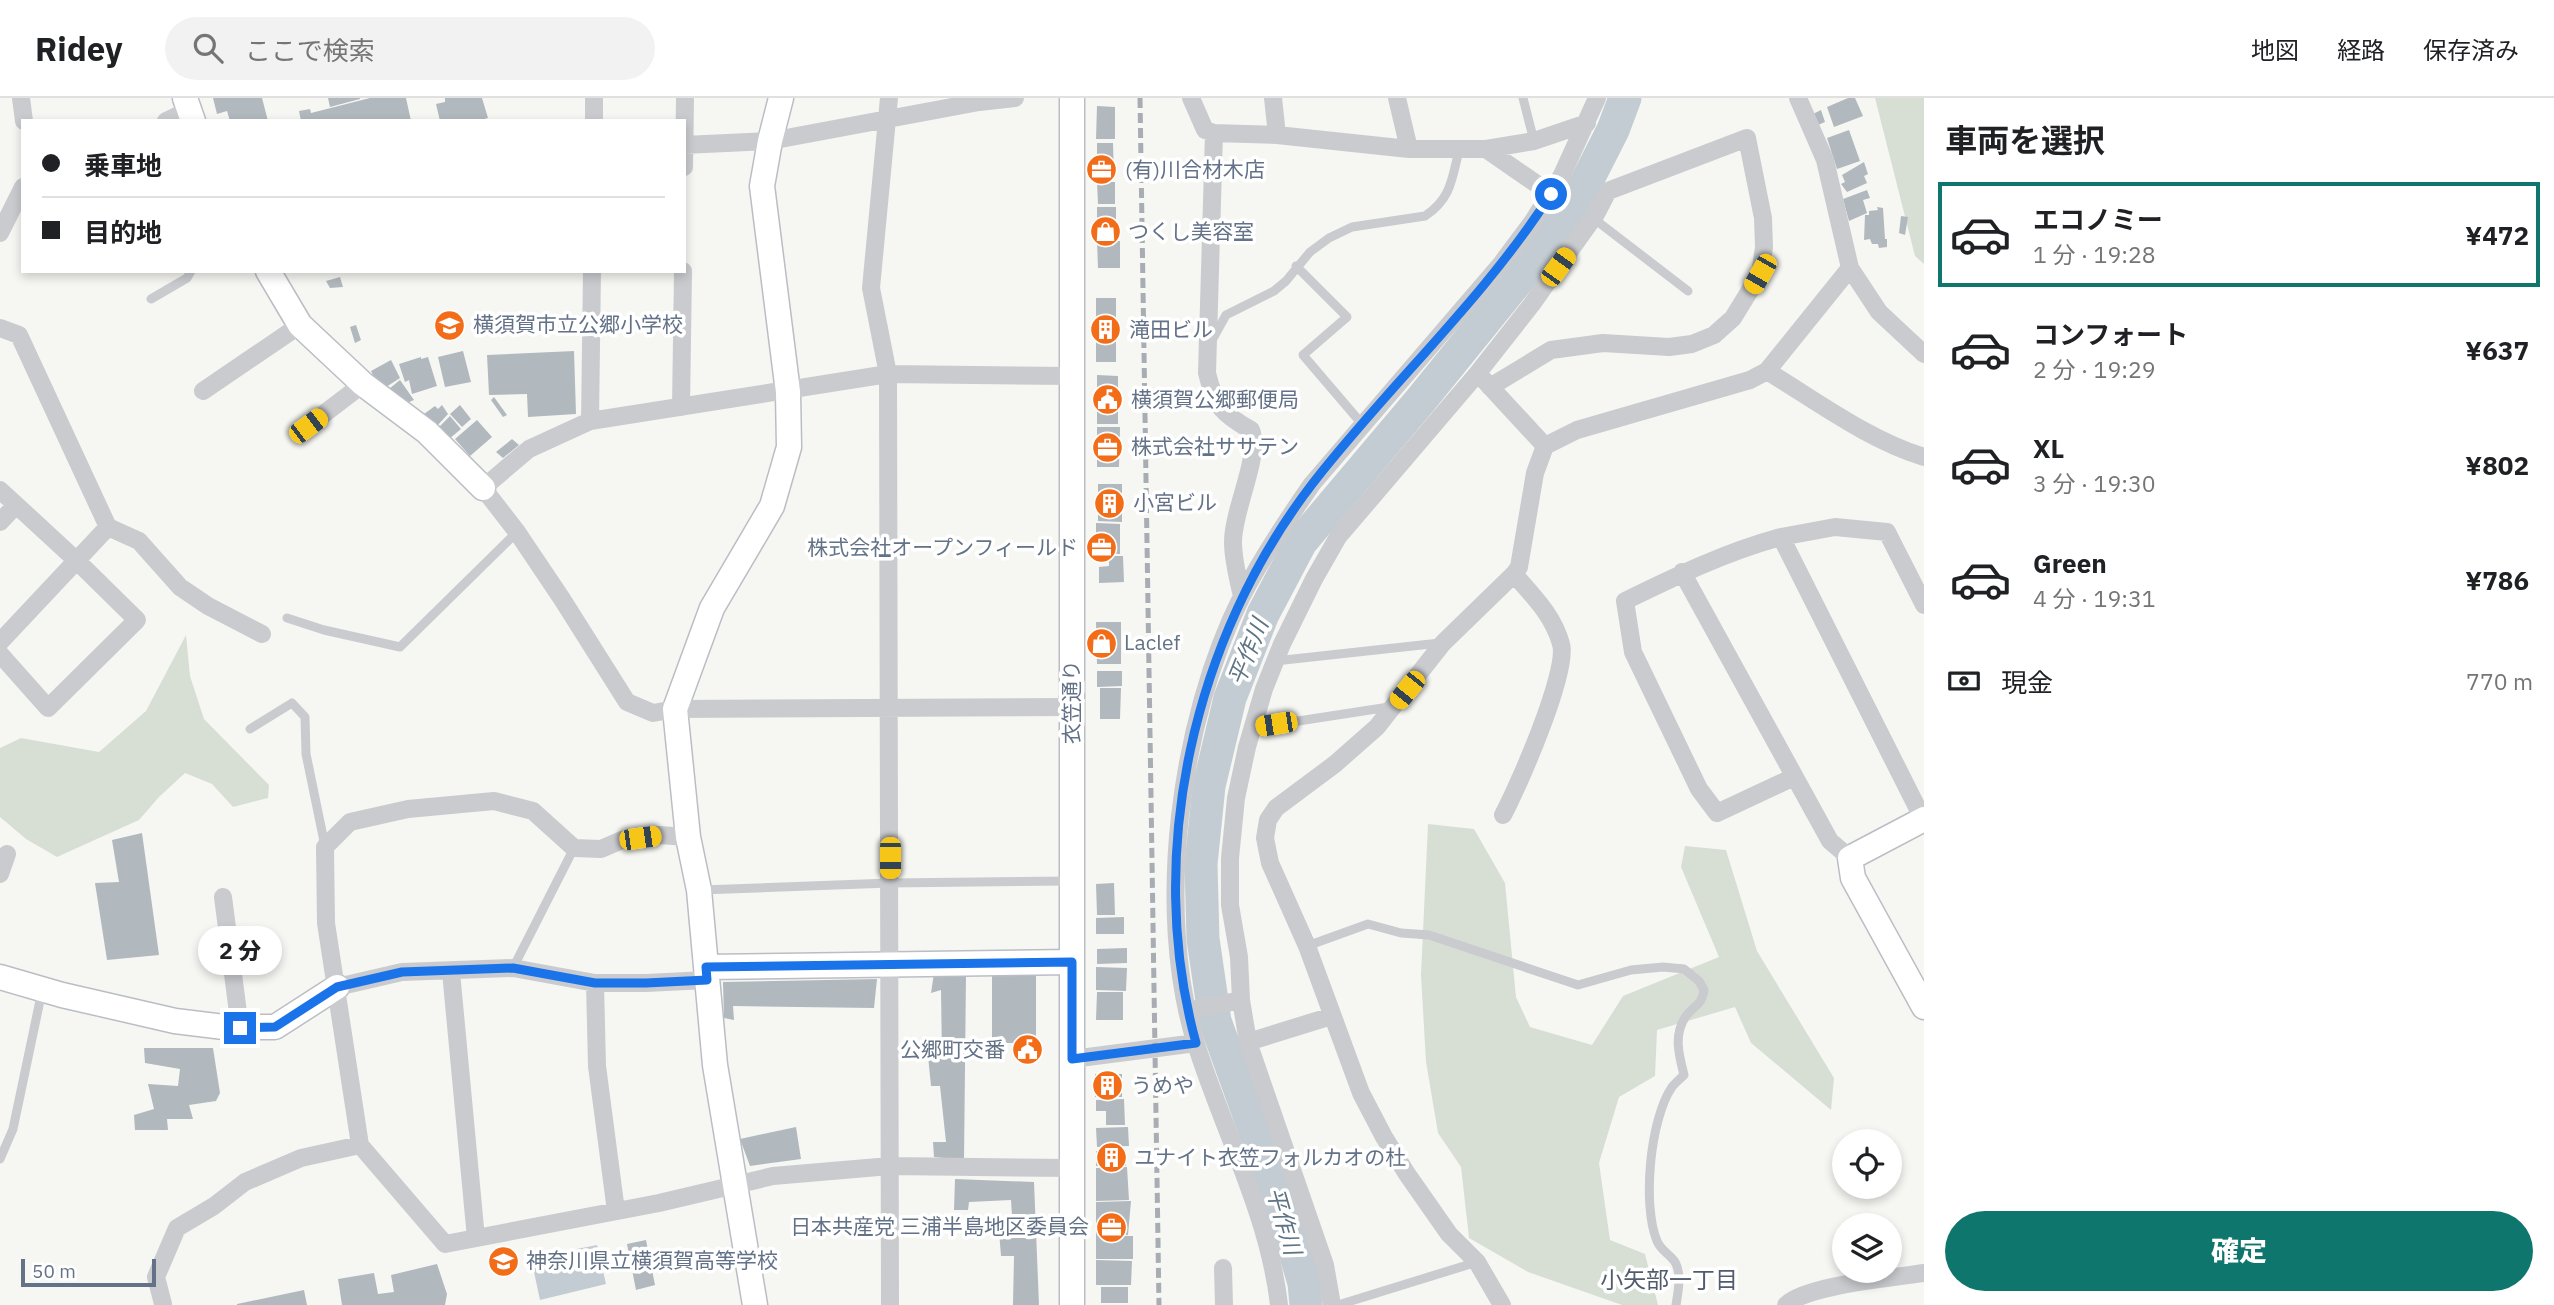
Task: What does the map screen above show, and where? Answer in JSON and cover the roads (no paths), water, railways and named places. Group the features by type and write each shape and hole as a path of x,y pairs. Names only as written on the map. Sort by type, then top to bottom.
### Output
{"street":[{"path":"21,98 24,119"},
{"path":"594,98 594,119"},
{"path":"685,98 685,119"},
{"path":"755,1305 715,1065 699,890 688,837 675,709 712,608 772,506 789,447 788,392 762,186 781,98"},
{"path":"889,98 871,288 888,374 890,1305"},
{"path":"686,145 770,141 979,102 1015,98"},
{"name":"衣笠通り","path":"1072,98 1072,1305"},
{"path":"1191,98 1205,130 1214,133 1277,135 1409,149 1486,149 1534,141 1587,123"},
{"path":"1273,98 1277,135"},
{"path":"1397,98 1409,149"},
{"path":"1279,1305 1275,1275 1266,1242 1196,1043 1181,981 1178,935 1179,818 1184,783 1207,685 1242,596 1299,503 1362,424 1501,264 1534,221 1551,194 1597,98"},
{"path":"1798,98 1825,160 1850,268 1879,312 1924,354"},
{"path":"170,119 189,110"},
{"path":"1214,133 1206,350 1208,373 1212,392 1220,409 1251,429 1254,439 1237,510 1233,542 1242,596"},
{"path":"1332,1305 1325,1265 1248,1042 1239,1000 1239,957 1230,905 1230,859 1236,798 1253,728 1275,661 1314,579 1338,537 1477,374 1532,304 1608,191 1746,138 1763,218 1765,247 1760,274 1733,318 1714,335 1692,344 1669,347 1602,343 1551,350 1490,387"},
{"path":"1486,149 1551,194"},
{"path":"0,233 21,191"},
{"path":"1502,1305 1477,1262 1449,1234 1384,1137 1361,1093 1307,946 1270,863 1265,838 1268,820 1276,808 1335,764 1377,727 1443,643 1514,574 1519,567 1535,473 1545,446 1577,430 1750,380 1767,371 1850,268"},
{"path":"269,273 300,326 363,384 427,432 483,488 517,532 627,702 653,713 675,709 1072,707"},
{"path":"590,421 592,273"},
{"path":"681,407 683,273"},
{"path":"203,391 300,326"},
{"path":"0,328 19,335 108,527 139,541 180,587 208,606 262,634"},
{"path":"1767,371 1864,431 1895,447 1924,457"},
{"path":"483,488 529,449 590,421 788,392 888,374 1072,376"},
{"path":"1477,374 1545,446"},
{"path":"308,426 363,384"},
{"path":"0,490 137,620 48,708 0,654"},
{"path":"0,522 16,505"},
{"path":"0,642 108,527"},
{"path":"1794,777 1717,813 1699,789 1633,652 1625,601 1682,572 1751,545 1835,527 1887,532 1924,605"},
{"path":"1781,537 1923,819 1850,858"},
{"path":"1682,572 1830,841 1850,858 1853,878 1924,1007"},
{"path":"1503,815 1522,778 1562,667 1562,647 1548,612 1514,574"},
{"path":"688,837 659,835 622,840 601,849 574,848 533,811 494,801 408,809 350,822 325,847 326,923 360,1145 446,1244 616,1211 773,1176 890,1166 1072,1168"},
{"path":"0,874 7,854"},
{"path":"223,897 240,1028"},
{"path":"0,977 43,990 175,1021 240,1028 275,1027 337,987 402,972 513,968 595,983 646,983 707,974 891,965 1072,962"},
{"path":"451,972 476,1238"},
{"path":"595,983 597,1066 616,1211"},
{"path":"1189,1010 1239,1000"},
{"path":"1248,1042 1332,1016"},
{"path":"1072,1059 1196,1043"},
{"path":"163,1304 156,1277 177,1228 214,1206 245,1182 301,1158 360,1145"},
{"path":"1223,1268 1224,1305"},
{"path":"1786,1305 1791,1300 1817,1291 1924,1273"}],"lane":[{"path":"1523,98 1534,141"},
{"path":"1206,350 1226,315 1274,291 1310,252 1329,238 1352,228 1425,216 1434,210 1448,194 1460,150"},
{"path":"1592,218 1688,291"},
{"path":"1296,266 1347,317 1303,355 1362,424"},
{"path":"151,299 187,278 190,273"},
{"path":"287,618 324,630 400,647 517,532"},
{"path":"1275,661 1443,643"},
{"path":"250,729 292,703 305,717 306,754 325,847"},
{"path":"1253,728 1394,706"},
{"path":"513,968 574,848"},
{"path":"699,890 890,883 1072,881"},
{"path":"1307,946 1368,924 1401,933 1429,935 1578,985 1631,971 1663,967 1684,969 1699,981 1704,990 1702,1002 1687,1014 1680,1027 1677,1044 1684,1075 1672,1087 1660,1113 1651,1174 1650,1211 1657,1241 1675,1262 1679,1279 1676,1305"},
{"path":"0,1159 13,1129 43,990"},
{"path":"1339,1305 1477,1262"}],"waterway":[{"name":"平作川","path":"1306,1305 1304,1283 1280,1201 1215,1021 1203,939 1201,864 1209,786 1230,698 1263,614 1301,542 1551,239 1584,187 1613,130 1625,98"}],"railway":[{"path":"1140,98 1159,1305"}],"place":[{"name":"(有)川合材木店","path":"1102,170"},
{"name":"つくし美容室","path":"1105,232"},
{"name":"横須賀市立公郷小学校","path":"450,325"},
{"name":"滝田ビル","path":"1106,330"},
{"name":"横須賀公郷郵便局","path":"1108,400"},
{"name":"株式会社ササテン","path":"1108,447"},
{"name":"小宮ビル","path":"1110,503"},
{"name":"株式会社オープンフィールド","path":"1101,548"},
{"name":"Laclef","path":"1101,643"},
{"name":"公郷町交番","path":"1028,1050"},
{"name":"うめや","path":"1108,1086"},
{"name":"ユナイト衣笠フォルカオの杜","path":"1111,1158"},
{"name":"日本共産党 三浦半島地区委員会","path":"1112,1227"},
{"name":"神奈川県立横須賀高等学校","path":"503,1261"}],"district":[{"name":"小矢部一丁目","path":"1669,1280"}]}
